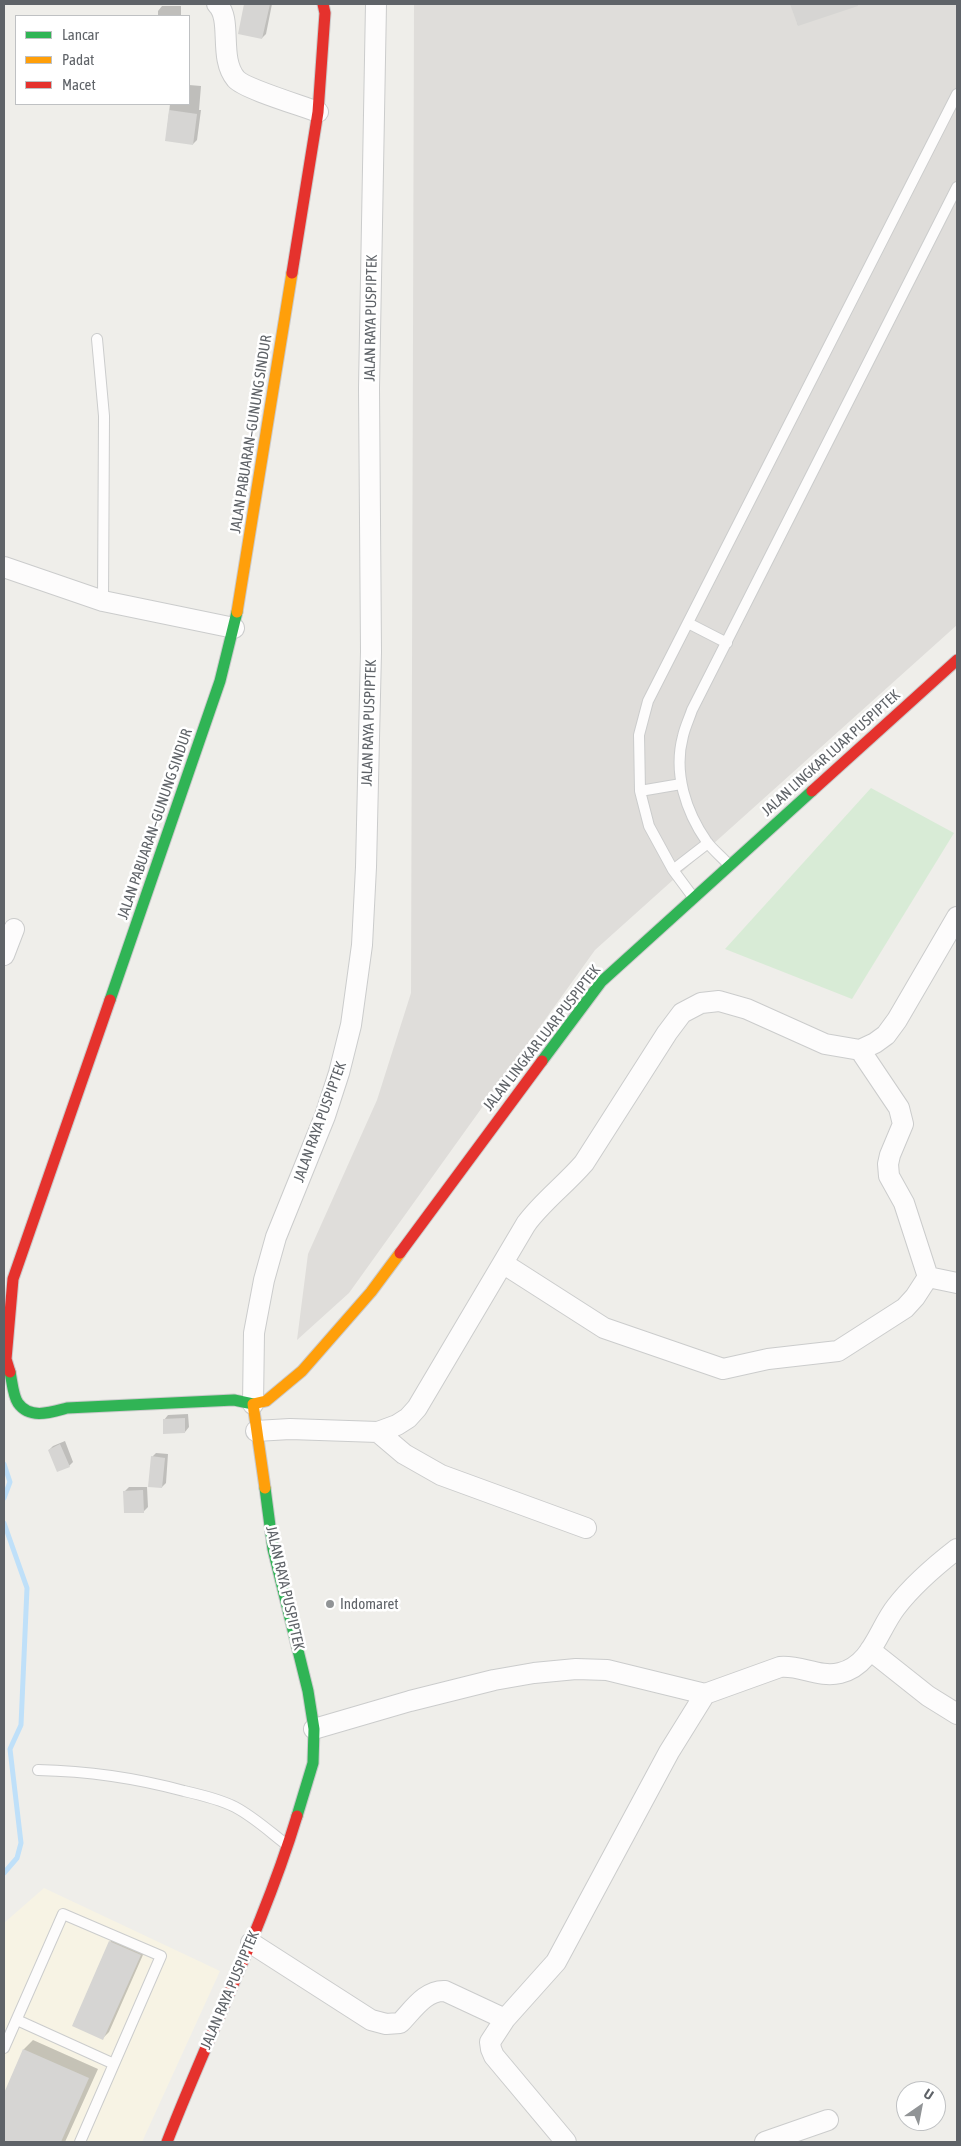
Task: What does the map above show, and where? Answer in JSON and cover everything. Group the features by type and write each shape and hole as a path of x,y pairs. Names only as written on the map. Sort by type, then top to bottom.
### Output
{"main road":[{"name":"JALAN PABUARAN–GUNUNG SINDUR","path":"253,1404 234,1400 67,1408 46,1414 33,1413 27,1411 18,1403 6,1359 5,1340 13,1279 220,681 234,628 318,112 325,13 323,4"},
{"name":"JALAN LINGKAR LUAR PUSPIPTEK","path":"253,1404 266,1401 302,1371 371,1292 601,982 957,660"},
{"name":"JALAN RAYA PUSPIPTEK","path":"167,2142 250,1943 288,1846 313,1764 314,1729 308,1691 273,1549 253,1404"}],"street":[{"path":"216,4 222,9 225,50 236,79 249,87 318,112"},
{"name":"JALAN RAYA PUSPIPTEK","path":"253,1404 254,1333 264,1280 276,1238 326,1116 340,1073 351,1025 362,945 366,867 371,652 369,388 376,4"},
{"path":"4,567 103,601 234,628"},
{"path":"256,1431 290,1429 378,1432 397,1425 408,1418 417,1408 534,1213 584,1163 667,1033 682,1013 701,1003 719,1001 747,1009 825,1044 860,1050 886,1035 897,1020 957,917"},
{"path":"4,955 14,929"},
{"path":"860,1050 899,1108 903,1118 902,1130 890,1155 888,1164 889,1176 904,1203 928,1277"},
{"path":"504,1264 604,1328 723,1370 768,1359 838,1351 905,1308 928,1277"},
{"path":"928,1277 957,1283"},
{"path":"378,1432 404,1454 441,1475 586,1528"},
{"path":"314,1729 410,1701 494,1680 576,1669 607,1670 705,1694 780,1668 789,1667 826,1675 841,1672 859,1665 900,1602 935,1566 957,1549"},
{"path":"870,1650 928,1696 957,1714"},
{"path":"566,2142 494,2056 490,2042 505,2019 556,1962 669,1752 705,1694"},
{"path":"250,1943 371,2020 386,2024 400,2023 425,1997 436,1991 445,1991 505,2019"},
{"path":"765,2142 828,2120"}],"lane":[{"path":"693,897 673,870 649,826 640,792 638,735 648,701 956,98"},
{"path":"729,865 708,843 693,817 680,784 679,761 683,736 692,710 957,187"},
{"path":"97,339 104,416 103,601"},
{"path":"688,623 726,642"},
{"path":"640,792 680,784"},
{"path":"673,870 708,843"},
{"path":"38,1770 78,1771 114,1775 164,1785 222,1800 254,1818 288,1846"},
{"path":"4,2048 63,1914 161,1956 80,2142"},
{"path":"17,2020 114,2064"}],"shaded area":[{"path":"414,4 957,4 957,625 595,950 349,1293 297,1340 308,1254 377,1100 411,993"},
{"path":"44,1888 220,1971 142,2142 4,2142 4,1923"}],"green space":[{"path":"871,788 954,833 852,999 725,949"}],"building":[{"path":"244,4 270,4 262,39 238,34"},
{"path":"790,4 857,4 858,6 798,26"},
{"path":"169,110 197,114 193,145 165,141"},
{"path":"185,1418 185,1433 163,1434 163,1419"},
{"path":"60,1444 70,1467 57,1472 48,1450"},
{"path":"151,1456 165,1458 162,1488 148,1487"},
{"path":"143,1490 144,1513 124,1513 123,1491"},
{"path":"109,1941 141,1955 103,2040 72,2026"},
{"path":"23,2049 89,2078 61,2142 4,2142 4,2093"}],"waterway":[{"path":"4,1464 10,1482 4,1498"},
{"path":"4,1523 27,1588 21,1725 10,1749 21,1843 17,1858 4,1873"}],"traffic: fast":[{"path":"110,1000 220,681 237,612"},
{"path":"542,1061 601,982 812,791"},
{"path":"10,1372 16,1400 23,1408 35,1413 48,1413 67,1408 234,1400 253,1404"},
{"path":"265,1488 273,1549 308,1691 314,1729 313,1763 297,1816"}],"traffic: slow":[{"path":"237,612 292,273"},
{"path":"265,1488 253,1404 266,1401 302,1371 371,1292 400,1253"}],"traffic: jam":[{"path":"292,273 318,112 325,13 323,4"},
{"path":"812,791 957,660"},
{"path":"10,1372 6,1359 13,1279 110,1000"},
{"path":"400,1253 542,1061"},
{"path":"167,2142 252,1940 297,1816"}],"place":[{"name":"Indomaret","path":"330,1604"}]}
